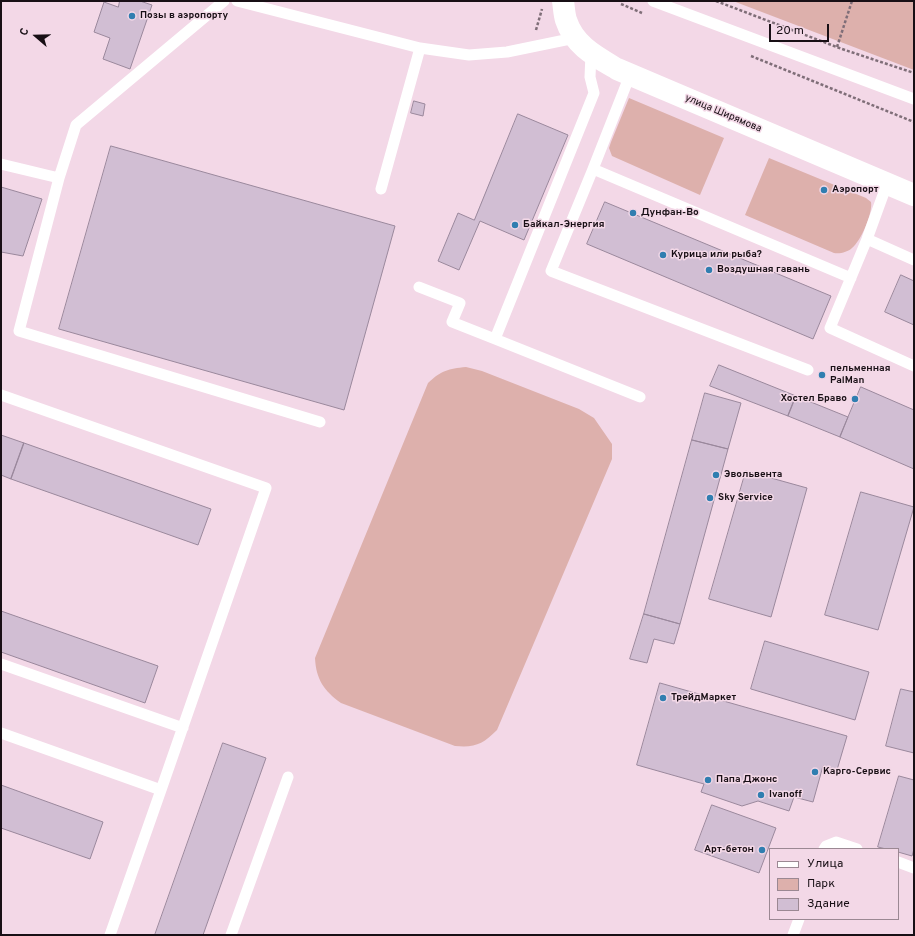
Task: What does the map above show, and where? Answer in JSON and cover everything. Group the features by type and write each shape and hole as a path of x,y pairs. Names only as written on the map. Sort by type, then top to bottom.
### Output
{"main road":[{"name":"улица Ширямова","path":"563,1 566,20 575,38 591,54 617,69 912,194"}],"lane":[{"path":"224,1 76,125 59,178 19,331 320,422"},
{"path":"237,1 420,48 469,54 507,52 575,38"},
{"path":"653,1 914,99"},
{"path":"381,189 420,48"},
{"path":"495,339 594,92 590,77 591,54"},
{"path":"630,75 551,271 808,370"},
{"path":"1,164 59,178"},
{"path":"593,169 851,278"},
{"path":"887,184 867,239 830,328 914,366"},
{"path":"867,239 914,260"},
{"path":"419,287 460,303 452,322 640,397"},
{"path":"1,394 266,488 110,935"},
{"path":"1,664 183,728"},
{"path":"1,733 161,790"},
{"path":"231,935 288,777"},
{"path":"825,848 836,842 854,848"},
{"path":"899,862 914,868"},
{"path":"793,935 799,920"}],"path":[{"path":"716,1 837,47 914,73"},
{"path":"837,47 852,1"},
{"path":"621,4 643,13"},
{"path":"532,47 542,9"},
{"path":"746,54 914,122"}],"green space":[{"path":"733,1 914,1 914,70"},
{"path":"629,98 724,138 700,195 612,156 609,148"},
{"path":"769,158 866,198 871,202 870,213 866,226 852,248 848,251 834,253 745,215"},
{"path":"466,367 482,371 579,409 594,418 612,444 612,459 497,730 483,742 473,746 455,746 341,703 330,694 322,684 317,672 315,658 428,383 437,375 446,371"}],"building":[{"path":"120,1 140,1 152,5 130,69 103,59 110,38 94,32 104,2 118,7"},
{"path":"414,101 425,104 423,116 411,113"},
{"path":"518,114 568,135 524,240 480,221 459,270 438,261 458,213 474,220"},
{"path":"111,146 395,226 344,410 59,329"},
{"path":"1,187 42,199 23,256 1,252"},
{"name":"Воздушная гавань","path":"605,202 831,296 813,339 587,244"},
{"path":"901,275 914,281 914,325 885,312"},
{"path":"719,365 796,396 788,416 710,386"},
{"path":"861,387 914,410 914,469 840,437"},
{"path":"705,393 741,403 728,449 692,440"},
{"path":"796,396 848,417 840,437 788,416"},
{"path":"1,435 24,443 11,479 1,475"},
{"path":"692,440 728,449 680,624 644,614"},
{"path":"24,443 211,509 198,545 11,479"},
{"path":"746,471 807,488 771,617 709,599"},
{"path":"861,492 914,507 878,630 825,615"},
{"path":"1,611 158,666 145,703 1,652"},
{"path":"644,614 680,624 674,644 654,639 647,663 630,659"},
{"path":"765,641 869,672 855,720 751,689"},
{"path":"660,683 847,736 837,770 823,766 813,802 794,797 789,811 758,801 742,806 701,792 704,784 637,765"},
{"path":"901,689 914,692 914,753 886,746"},
{"path":"223,743 266,758 203,935 155,935"},
{"path":"899,776 914,780 914,849 912,856 899,852 899,848 878,847"},
{"path":"1,785 103,822 90,859 1,828"},
{"path":"712,805 776,828 759,873 695,850"}],"place":[{"name":"Позы в аэропорту","path":"132,16"},
{"name":"Аэропорт","path":"824,190"},
{"name":"Дунфан-Во","path":"633,213"},
{"name":"Байкал-Энергия","path":"515,225"},
{"name":"Курица или рыба?","path":"663,255"},
{"name":"Воздушная гавань","path":"709,270"},
{"name":"пельменная PalMan","path":"822,375"},
{"name":"Хостел Браво","path":"855,399"},
{"name":"Эвольвента","path":"716,475"},
{"name":"Sky Service","path":"710,498"},
{"name":"ТрейдМаркет","path":"663,698"},
{"name":"Карго-Сервис","path":"815,772"},
{"name":"Папа Джонс","path":"708,780"},
{"name":"Ivanoff","path":"761,795"},
{"name":"Арт-бетон","path":"762,850"}]}
